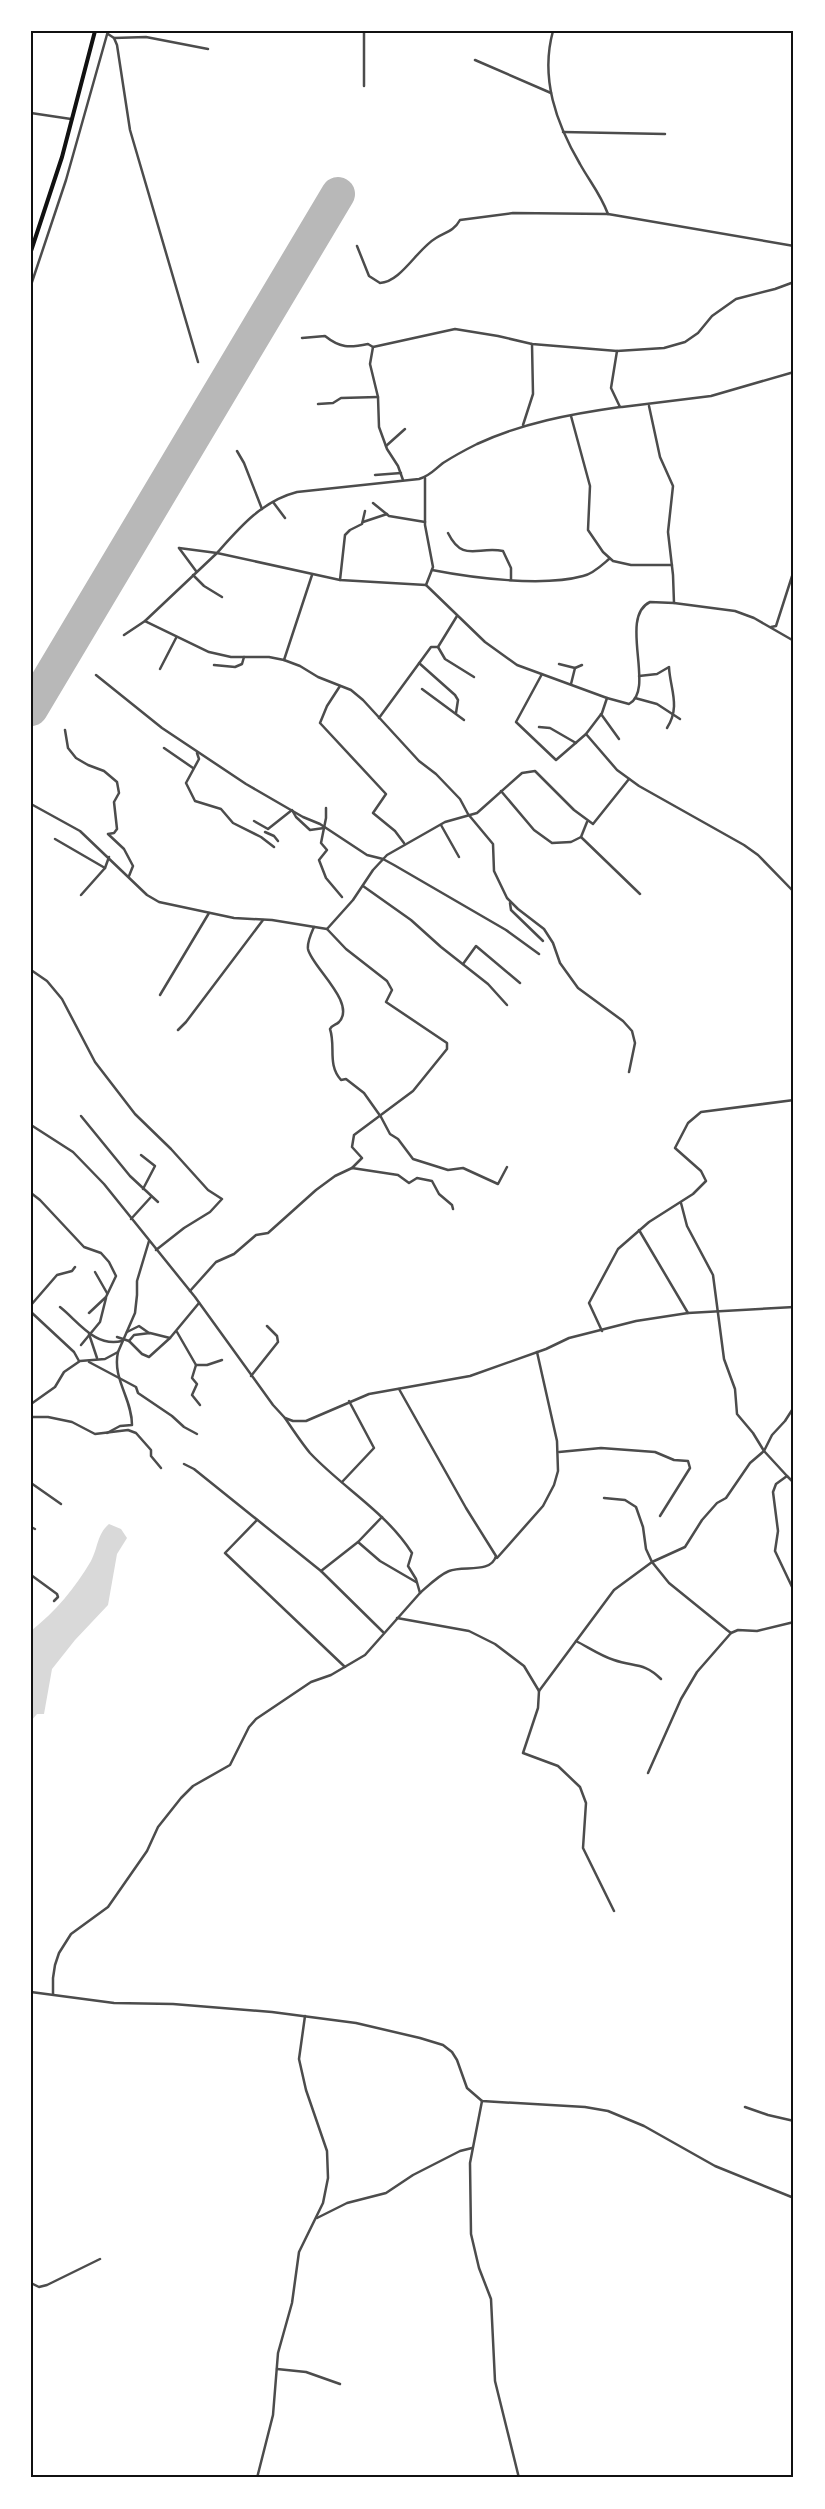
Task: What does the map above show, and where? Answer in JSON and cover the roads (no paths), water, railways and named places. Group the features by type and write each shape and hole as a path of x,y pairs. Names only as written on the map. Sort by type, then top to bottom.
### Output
{"highway":[{"path":"31,251 73,119 95,31"}],"street":[{"path":"364,31 364,86"},
{"path":"553,31 547,60 551,93 563,132 578,161 600,194 608,214"},
{"path":"31,285 69,171 108,32 114,38 119,53 130,130 198,362"},
{"path":"114,38 146,37 208,50"},
{"path":"475,60 551,93"},
{"path":"31,113 73,119"},
{"path":"563,132 665,134"},
{"path":"357,246 370,276 375,281 384,282 396,276 436,238 456,228 460,220 513,213 608,214 794,246"},
{"path":"302,338 325,336 336,345 348,348 368,344 372,347 448,329 498,336 532,344 616,351 650,350 676,345 698,333 712,316 736,299 776,290 794,282"},
{"path":"522,426 529,414 533,394 532,344"},
{"path":"372,347 370,364 378,397 379,427 403,480"},
{"path":"616,351 611,384 620,407"},
{"path":"124,635 145,621 217,553 251,516 284,495 424,478 431,475 441,464 458,453 522,426 620,407 649,406 710,396 794,372"},
{"path":"318,404 333,403 341,398 378,397"},
{"path":"649,406 660,457 674,486 668,532 674,603"},
{"path":"570,416 590,486 588,530 609,559 630,565 672,565"},
{"path":"386,446 405,429"},
{"path":"237,451 244,463 262,509"},
{"path":"375,475 401,474"},
{"path":"424,478 425,522 432,560 432,570 426,585"},
{"path":"273,502 285,518"},
{"path":"373,502 387,514 425,522"},
{"path":"363,522 366,511"},
{"path":"340,580 345,535 363,522 387,514"},
{"path":"448,533 453,544 467,553 493,549 502,551 511,568 511,580"},
{"path":"196,572 179,548 217,553 340,580 426,585 484,642 506,658 518,665 542,674 629,704 635,698 639,676 635,625 638,612 650,602 674,603 734,611 754,618 794,641"},
{"path":"432,570 511,580 538,580 584,576 609,559"},
{"path":"771,627 776,626 794,570"},
{"path":"193,575 204,586 222,597"},
{"path":"284,660 312,575"},
{"path":"438,647 457,616"},
{"path":"145,621 176,638 208,652 231,657 284,660 355,693 419,761 444,781 460,799 468,814 493,844 494,871 510,902 511,910 543,940"},
{"path":"160,669 176,638"},
{"path":"379,718 431,647 438,647"},
{"path":"438,647 445,659 474,677"},
{"path":"214,665 235,667 242,664 244,657"},
{"path":"419,663 456,695 458,700 456,713"},
{"path":"559,664 575,668 582,665"},
{"path":"639,676 657,674 669,667 670,683 676,696 667,728"},
{"path":"571,684 575,668"},
{"path":"542,674 516,722 556,760 586,734 601,714 607,698"},
{"path":"96,675 136,708 194,750 246,784 324,827 367,855 383,859 506,930 539,954"},
{"path":"340,686 327,706 320,723 386,794 373,813 395,832 404,844"},
{"path":"422,689 464,720"},
{"path":"635,698 657,704 680,718"},
{"path":"601,714 619,739"},
{"path":"539,726 550,728 576,743"},
{"path":"65,730 68,748 76,758 104,771 117,782 119,793 114,802 118,829 114,833 108,834 124,849 133,866 129,876"},
{"path":"586,734 617,770 629,779 744,845 758,855 794,892"},
{"path":"164,748 193,768"},
{"path":"194,750 200,757 186,783 195,801 221,809 233,823 261,837 274,847"},
{"path":"327,929 383,859 404,844 441,825 468,814 476,813 522,773 535,771 587,822 593,824 600,818 629,779"},
{"path":"501,791 534,830 552,843 571,842 581,837 587,822"},
{"path":"31,804 80,831 147,895 159,902 234,918 264,920 327,929 346,949 387,981 392,990 386,1002 447,1043 447,1049 416,1087 381,1117 354,1135 352,1147 362,1158 352,1168 335,1176 316,1190 268,1233 256,1235 234,1254 216,1262 190,1291"},
{"path":"326,808 321,843 326,850 319,860 326,878 342,897"},
{"path":"292,810 296,817 310,830 324,827"},
{"path":"261,837 292,810"},
{"path":"254,821 268,829"},
{"path":"441,825 459,857"},
{"path":"265,832 274,836 278,841"},
{"path":"581,837 640,894"},
{"path":"55,839 105,868"},
{"path":"81,895 105,868 109,857"},
{"path":"363,886 411,920 488,984 507,1005"},
{"path":"510,902 544,929 553,943 560,963 578,988 624,1022 632,1031 635,1043 629,1072"},
{"path":"160,995 209,913"},
{"path":"178,1030 264,920"},
{"path":"314,926 307,946 309,955 336,990 342,1014 339,1022 330,1029 334,1072 341,1080 346,1079 364,1093 381,1117 390,1134 398,1139 413,1160 448,1170 463,1168 498,1184 508,1166"},
{"path":"463,964 476,946 520,983"},
{"path":"31,970 47,981 69,1010 99,1068 135,1114 171,1149 208,1190 222,1198 210,1212 184,1228 156,1250"},
{"path":"602,1331 589,1303 618,1249 639,1230 698,1190 706,1181 701,1171 675,1148 688,1123 696,1114 733,1107 794,1100"},
{"path":"81,1116 130,1176 158,1202"},
{"path":"31,1125 80,1158 190,1291 251,1376 310,1452 401,1535 412,1553 408,1566 420,1592"},
{"path":"141,1155 155,1166 143,1189"},
{"path":"352,1168 398,1175 409,1183 417,1178 432,1181 439,1194 452,1205 453,1209"},
{"path":"31,1193 40,1200 84,1247 101,1253 109,1262 116,1276 106,1297 100,1322 81,1345"},
{"path":"131,1219 152,1197"},
{"path":"680,1203 687,1226 713,1275 724,1359 735,1389 737,1414 750,1428 764,1451 794,1484"},
{"path":"639,1230 688,1313"},
{"path":"106,1434 120,1426 132,1425 130,1402 117,1378 116,1362 122,1340 128,1332 134,1312 137,1281 148,1241"},
{"path":"31,1306 57,1275 72,1271 75,1266"},
{"path":"89,1313 106,1297 107,1293 95,1272"},
{"path":"117,1337 129,1341 142,1354 149,1357 177,1332 199,1303"},
{"path":"285,1418 293,1421 306,1421 317,1418 349,1401 377,1392 470,1376 537,1352 569,1338 602,1331 646,1318 688,1313 794,1306"},
{"path":"60,1307 89,1334 112,1344 122,1340"},
{"path":"31,1312 74,1352 80,1361"},
{"path":"128,1332 139,1326 150,1333 170,1338"},
{"path":"251,1376 278,1342 277,1336 267,1326"},
{"path":"177,1332 196,1365 192,1378 197,1384 192,1395 200,1405"},
{"path":"129,1341 134,1335 150,1333"},
{"path":"89,1334 97,1358"},
{"path":"89,1362 97,1358 105,1359 118,1352"},
{"path":"54,1994 53,1978 55,1965 65,1942 71,1934 108,1907 146,1851 158,1828 184,1793 230,1765 249,1727 256,1720 311,1682 345,1667 365,1655 383,1632 420,1592 448,1571 461,1568 484,1567 496,1559 548,1498 558,1471 559,1452 537,1352"},
{"path":"196,1365 207,1365 222,1360"},
{"path":"31,1404 55,1387 64,1372 80,1361 89,1362 136,1387 138,1393 172,1416 184,1427 197,1434"},
{"path":"400,1389 496,1559"},
{"path":"342,1482 374,1448 349,1401"},
{"path":"614,1911 583,1848 586,1803 583,1794 575,1781 558,1766 523,1753 538,1708 539,1691 614,1590 652,1562 685,1547 702,1520 717,1503 726,1498 750,1463 764,1451 772,1435 785,1422 794,1407"},
{"path":"31,1417 60,1419 85,1427 95,1434 128,1430 136,1433 150,1450 151,1456 161,1468"},
{"path":"559,1452 602,1448 655,1452 674,1460 688,1461 690,1468 660,1516"},
{"path":"184,1464 194,1469 321,1571 383,1632"},
{"path":"787,1476 776,1484 773,1492 778,1531 775,1550 794,1590"},
{"path":"31,1483 60,1504"},
{"path":"604,1498 625,1500 636,1507 643,1527 646,1549 652,1562 669,1583 731,1633"},
{"path":"321,1571 358,1542 382,1517"},
{"path":"257,1520 225,1553 345,1667"},
{"path":"31,1527 35,1530"},
{"path":"358,1542 380,1561 417,1583"},
{"path":"31,1575 57,1594 58,1597 54,1601"},
{"path":"396,1618 469,1631 488,1640 524,1666 539,1691"},
{"path":"648,1773 681,1699 696,1672 731,1633 738,1630 756,1631 794,1622"},
{"path":"576,1640 610,1659 639,1664 651,1670 660,1679"},
{"path":"31,1992 121,2004 190,2005 305,2016 356,2023 443,2045 457,2060 467,2088 482,2101 608,2111 644,2126 715,2166 794,2198"},
{"path":"256,2478 273,2415 280,2343 292,2303 299,2252 325,2196 328,2160 324,2141 306,2090 299,2059 305,2016"},
{"path":"482,2101 472,2148 469,2178 472,2245 493,2306 495,2381 519,2478"},
{"path":"745,2107 794,2121"},
{"path":"316,2218 347,2203 386,2193 413,2175 460,2151 472,2148"},
{"path":"31,2283 39,2288 47,2286 100,2259"},
{"path":"277,2369 306,2372 340,2384"}]}
